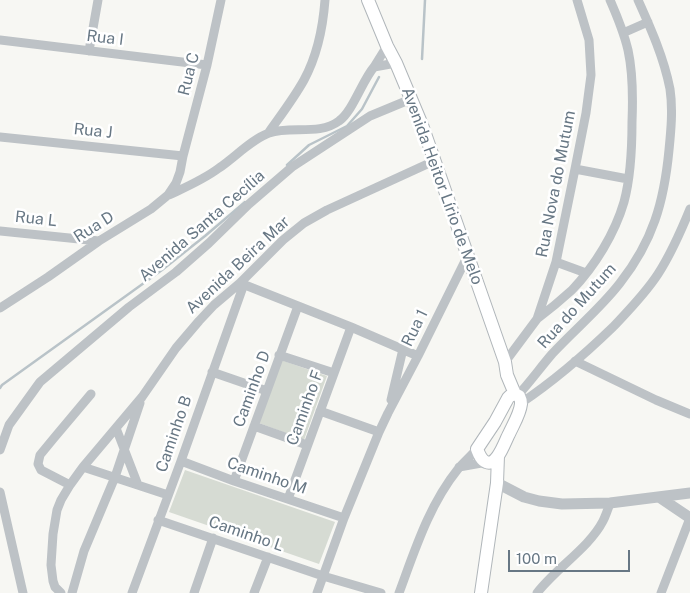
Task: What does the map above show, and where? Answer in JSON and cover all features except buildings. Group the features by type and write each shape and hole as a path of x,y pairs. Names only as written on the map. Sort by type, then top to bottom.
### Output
{"main road":[{"name":"Avenida Heitor Lírio de Melo","path":"368,0 403,79 405,101 422,125 468,255 504,362 507,375 504,403"},
{"name":"Avenida Heitor Lírio de Melo","path":"507,375 522,395"},
{"path":"472,593 487,502 491,461 518,415 522,395 510,396 504,403 492,427 477,449 481,458 491,461"},
{"path":"481,593 497,483 491,461"}],"street":[{"path":"89,51 98,0"},
{"name":"Rua C","path":"183,156 207,65 221,0"},
{"path":"269,132 310,68 321,30 325,0"},
{"name":"Rua Nova do Mutum","path":"504,362 538,319 556,262 575,168 586,113 591,75 589,40 577,0"},
{"path":"538,319 574,288 586,273 612,232 624,202 631,156 633,102 630,62 623,32 610,0"},
{"name":"Rua do Mutum","path":"522,395 552,354 620,284 642,250 658,213 667,177 671,108 664,64 638,0"},
{"path":"623,32 648,22"},
{"name":"Rua I","path":"0,40 207,65"},
{"path":"168,195 208,176 258,138 269,132 321,128 335,124 346,115 366,78 387,46"},
{"path":"374,67 396,63"},
{"name":"Avenida Santa Cecília","path":"0,450 8,426 40,382 129,307 176,272 249,204 292,168 370,116 405,101"},
{"name":"Rua J","path":"0,137 183,156"},
{"name":"Rua D","path":"0,308 99,240 150,210 168,195 176,183 183,156"},
{"name":"Avenida Beira Mar","path":"61,593 55,587 51,574 52,547 57,510 61,500 70,484 142,397 185,337 214,305 242,283 282,240 315,216 434,161"},
{"path":"575,168 628,179"},
{"path":"522,395 547,385 604,336 639,300 664,265 686,226 690,209"},
{"name":"Rua L","path":"0,231 99,240"},
{"name":"Rua 1","path":"317,593 344,518 379,432 468,255"},
{"path":"556,262 586,273"},
{"path":"242,283 418,356"},
{"name":"Caminho B","path":"132,593 181,461 242,283"},
{"name":"Caminho D","path":"234,481 298,306"},
{"name":"Caminho F","path":"288,499 351,327"},
{"name":"Rua 1","path":"388,413 403,349"},
{"path":"279,355 334,373"},
{"path":"576,361 673,408 690,414"},
{"path":"212,372 267,391"},
{"path":"70,484 39,468 38,461 45,448 91,394"},
{"name":"Avenida Beira Mar","path":"72,593 84,551 115,477 142,397"},
{"path":"320,411 379,432"},
{"path":"254,426 308,445"},
{"path":"116,428 138,485"},
{"path":"399,593 429,516 459,467 477,449"},
{"name":"Caminho M","path":"181,461 344,518"},
{"path":"459,467 491,461"},
{"path":"83,467 168,495"},
{"path":"497,483 524,497 549,503 610,503 690,493"},
{"path":"0,492 23,593"},
{"path":"659,497 690,518 661,593"},
{"path":"537,593 555,572 594,535 603,522 610,503"},
{"name":"Caminho L","path":"158,520 323,576 381,593"},
{"path":"194,593 213,538"},
{"path":"254,593 268,557"}],"shaded area":[{"path":"281,360 327,376 304,440 259,423"},
{"path":"185,470 335,522 319,564 169,512"}],"waterway":[{"path":"422,59 425,0"},
{"path":"287,165 309,145 347,126 362,109 379,77"},
{"path":"0,388 162,270 245,202"}]}
